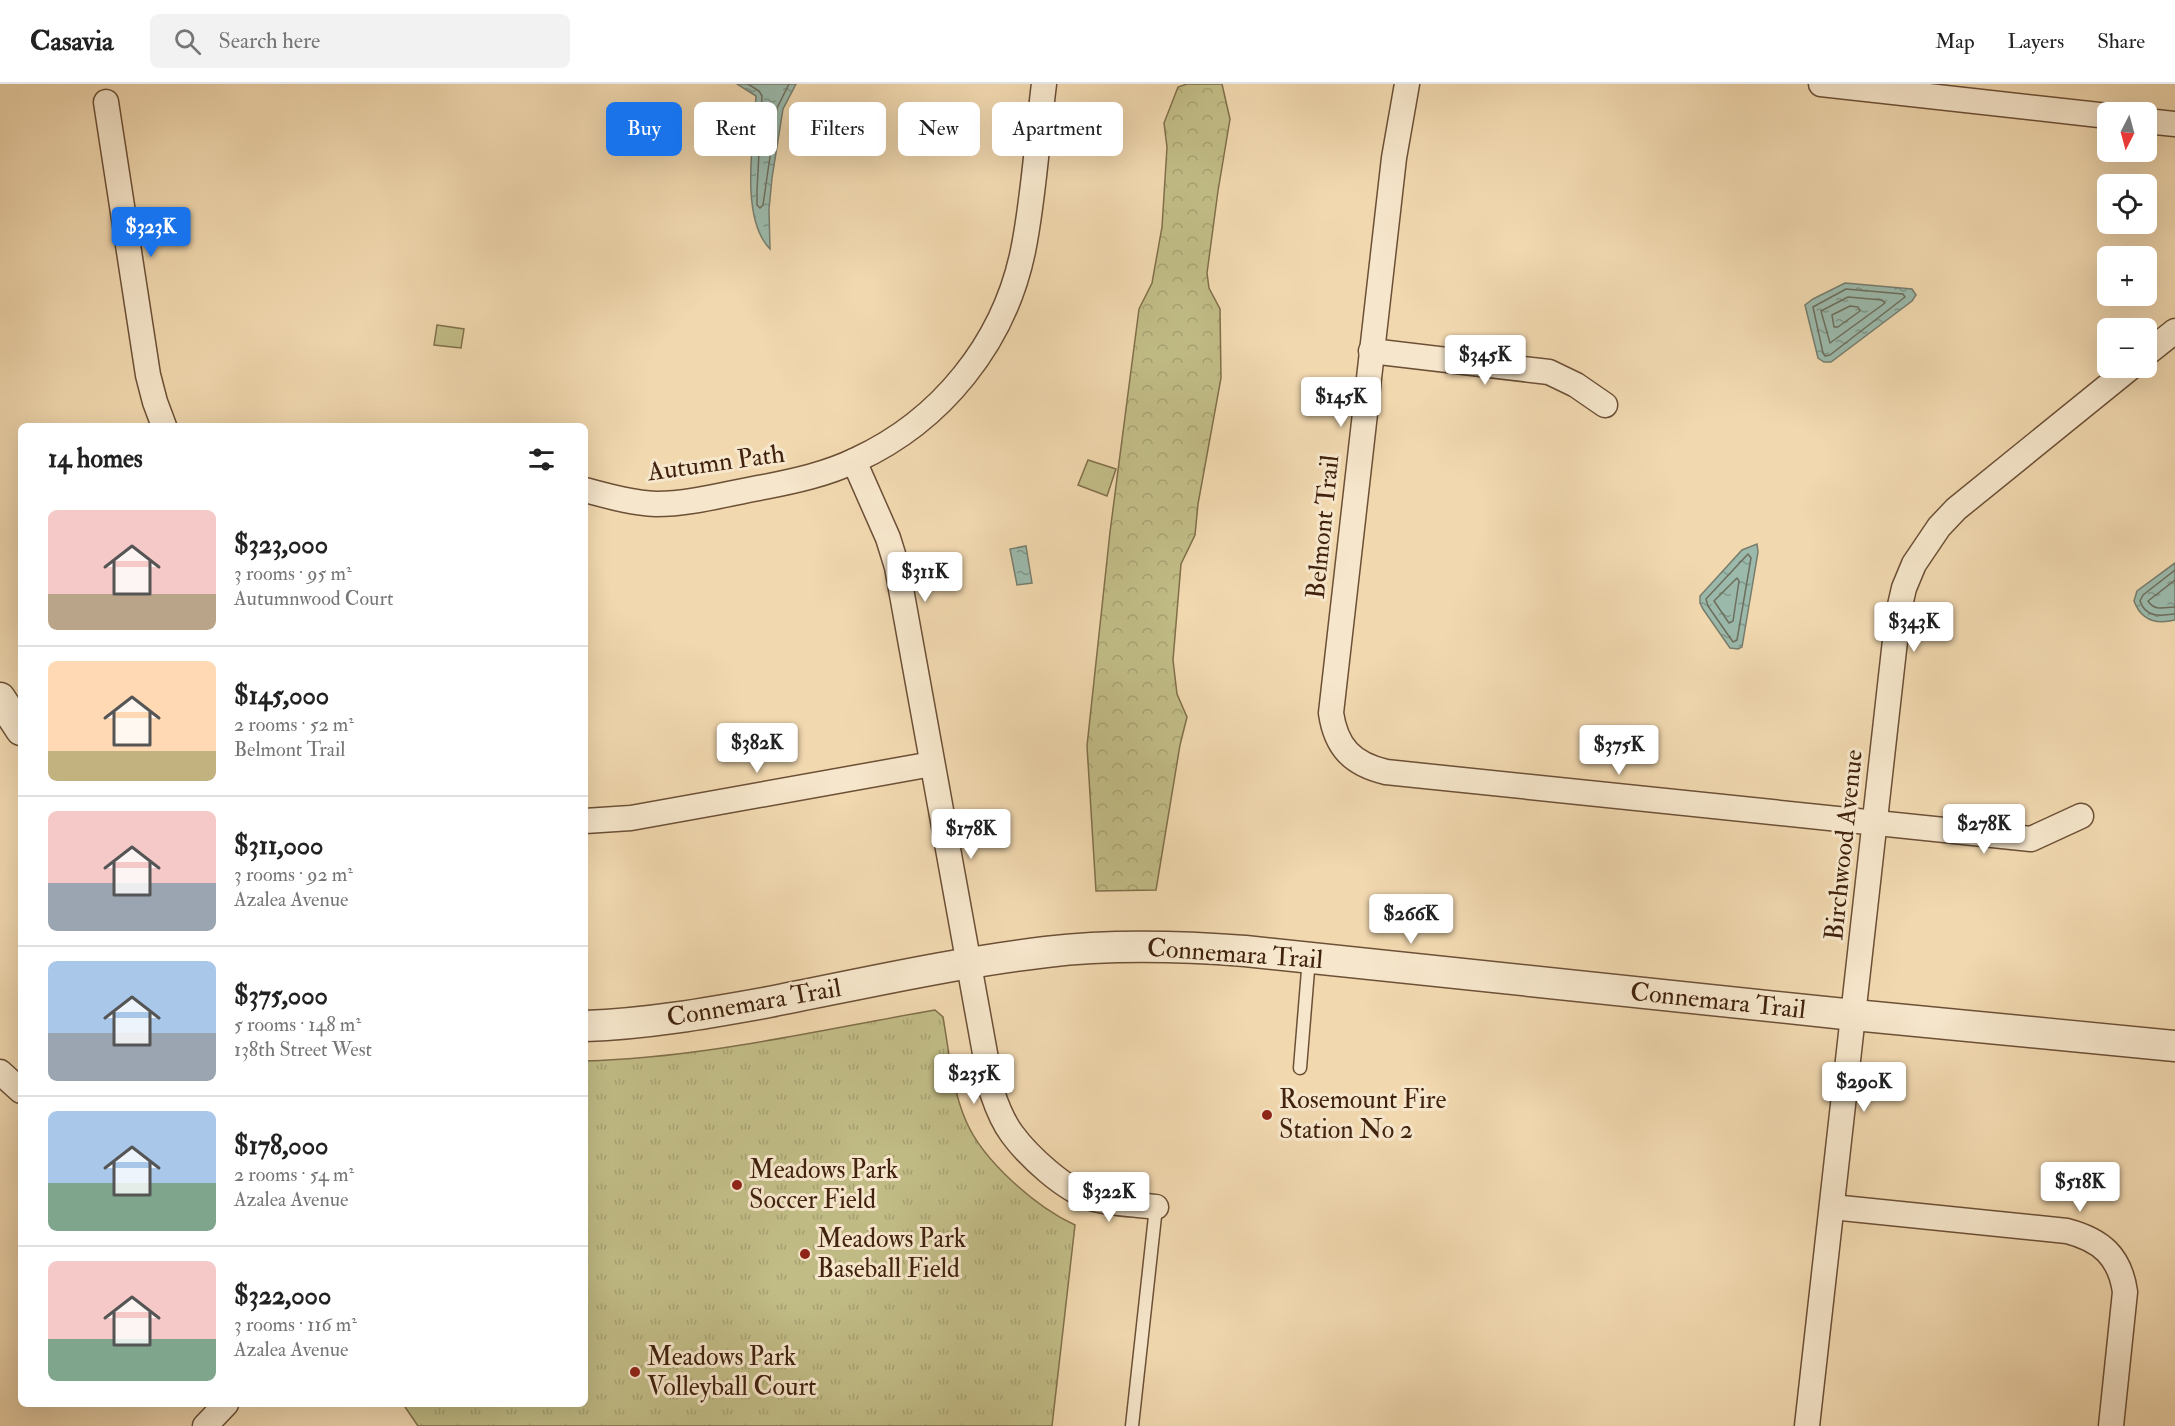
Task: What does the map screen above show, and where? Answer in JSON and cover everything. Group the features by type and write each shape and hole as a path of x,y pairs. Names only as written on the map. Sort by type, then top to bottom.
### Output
{"street":[{"name":"Autumn Path","path":"588,491 658,504 794,481 854,461 884,446 936,407 971,368 988,342 1014,285 1023,252 1044,84"},
{"name":"Belmont Trail","path":"1407,84 1394,158 1331,713 1336,737 1342,747 1363,765 1386,772 1876,824"},
{"path":"1821,84 2097,115"},
{"path":"106,102 148,375 154,402 163,423"},
{"path":"2157,122 2175,124"},
{"path":"2157,345 2175,331"},
{"path":"1371,351 1549,372 1576,385 1605,405"},
{"name":"Birchwood Avenue","path":"1807,1426 1876,824 1896,628 1904,588 1914,564 1939,527 1956,509 2118,378"},
{"path":"854,461 894,554 992,1092 1011,1133 1058,1179 1075,1191 1090,1198 1105,1201 1156,1207"},
{"path":"588,821 631,818 932,764"},
{"path":"1876,824 2031,838 2081,816"},
{"name":"Connemara Trail","path":"588,1026 642,1023 686,1017 1045,952 1133,946 1196,948 1309,958 2175,1046"},
{"path":"0,1072 18,1088"},
{"path":"1832,1207 2067,1232 2084,1236 2098,1243 2118,1264 2125,1292 2111,1426"},
{"path":"205,1426 223,1407"}],"lane":[{"path":"1300,1068 1309,958"},
{"path":"1132,1426 1156,1207"}],"green space":[{"path":"1187,84 1222,84 1230,119 1207,273 1209,288 1220,309 1221,378 1198,504 1195,535 1181,564 1173,660 1177,694 1187,717 1180,745 1156,890 1096,891 1087,746 1110,532 1139,309 1152,283 1162,227 1167,147 1164,123 1178,87"},
{"path":"437,325 464,329 461,348 434,345"},
{"path":"1088,460 1116,469 1107,496 1078,485"},
{"path":"935,1010 943,1017 957,1096 974,1136 985,1152 1012,1181 1044,1207 1075,1225 1052,1426 418,1426 405,1407 588,1407 588,1061 673,1055"}],"water":[{"path":"737,84 796,84 783,109 777,147 777,102 755,102 756,96"},
{"path":"751,156 776,156 769,209 770,249 760,235 754,218"},
{"path":"1845,283 1912,289 1916,295 1912,301 1831,362 1824,362 1818,358 1805,305"},
{"path":"1757,544 1758,552 1742,647 1730,648 1703,609 1700,596 1742,550"},
{"path":"1026,546 1032,583 1017,585 1010,549"},
{"path":"2175,563 2175,620 2161,622 2145,617 2134,601 2137,591"}],"place":[{"name":"Rosemount Fire Station No 2","path":"1267,1115"},
{"name":"Meadows Park Soccer Field","path":"737,1185"},
{"name":"Meadows Park Baseball Field","path":"805,1254"},
{"name":"Meadows Park Volleyball Court","path":"635,1372"}]}
